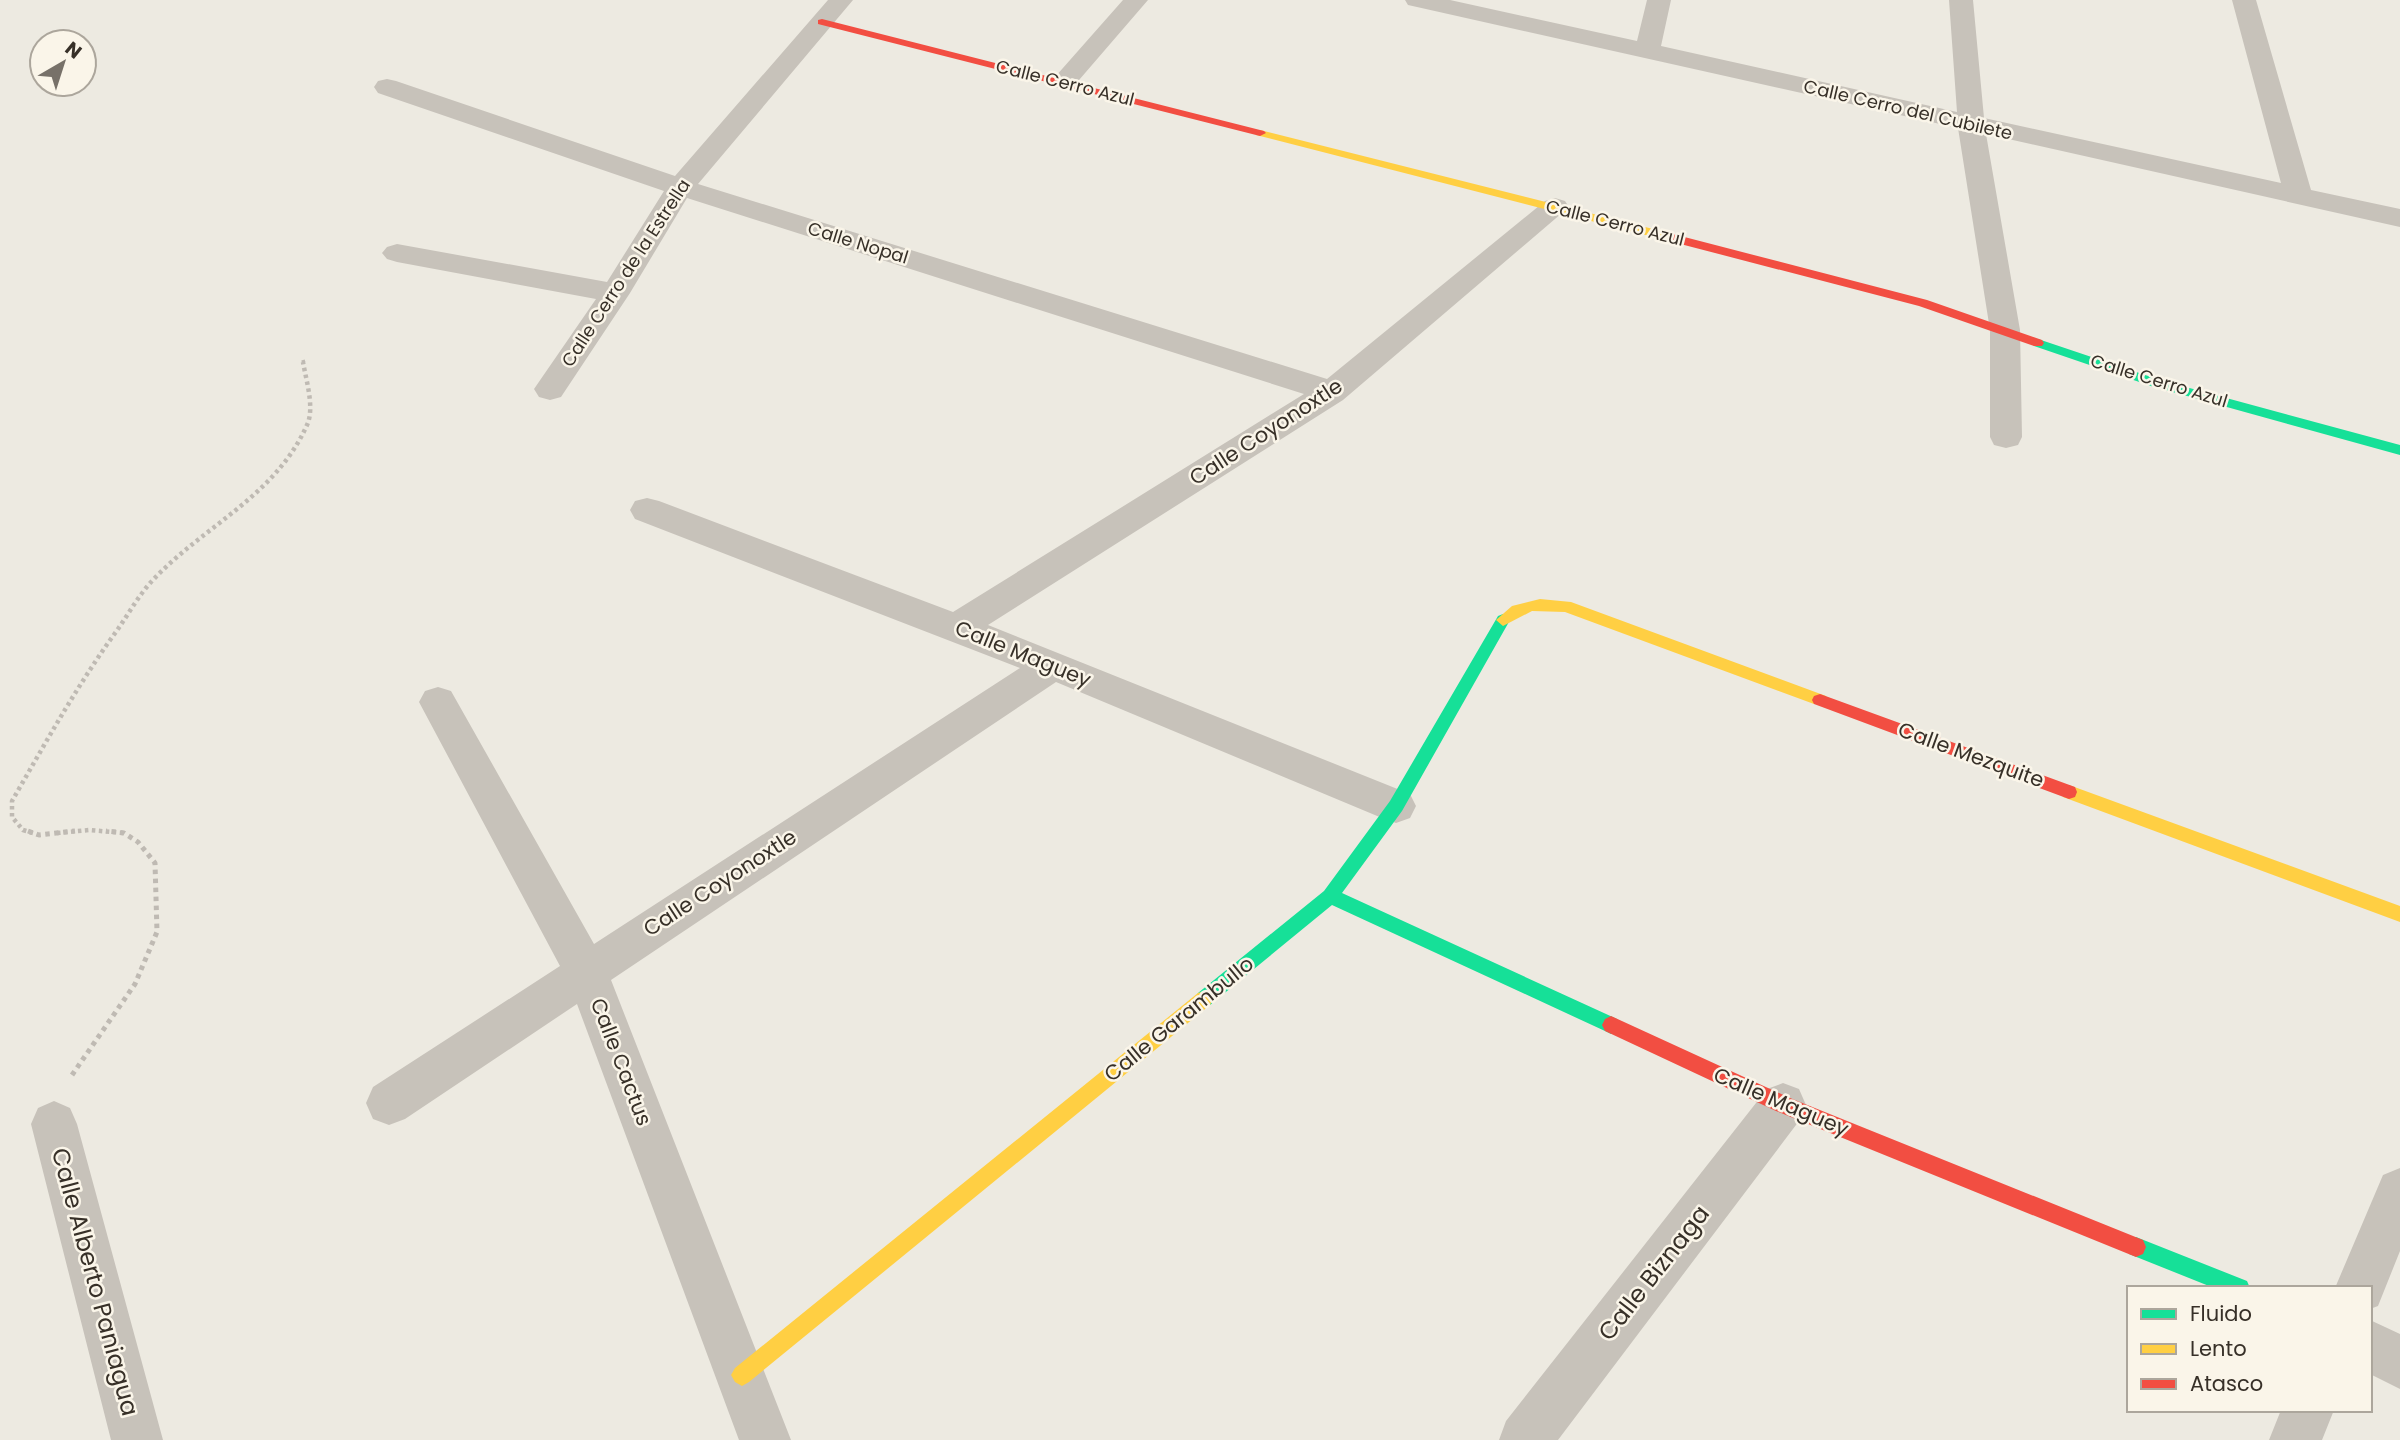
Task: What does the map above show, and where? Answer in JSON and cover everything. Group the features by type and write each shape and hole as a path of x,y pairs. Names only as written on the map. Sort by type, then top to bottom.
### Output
{"street":[{"name":"Calle Cerro de la Estrella","path":"550,389 615,293 680,187 841,0"},
{"path":"1064,82 1136,0"},
{"name":"Calle Cerro del Cubilete","path":"1417,0 2400,218"},
{"path":"1647,51 1659,0"},
{"path":"1961,0 1971,123 2004,330 2006,437"},
{"path":"2244,0 2298,197"},
{"name":"Calle Cerro Azul","path":"822,22 1911,299 2157,383 2400,450"},
{"name":"Calle Nopal","path":"387,87 680,187 1332,392"},
{"name":"Calle Coyonoxtle","path":"957,627 1332,392 1555,207"},
{"path":"397,253 615,293"},
{"name":"Calle Maguey","path":"647,510 957,627 1396,806"},
{"name":"Calle Garambullo","path":"742,1375 1330,896 1396,806 1504,618 1520,606 1541,602"},
{"name":"Calle Mezquite","path":"1541,602 1566,606 2400,914"},
{"name":"Calle Coyonoxtle","path":"389,1103 1053,665"},
{"name":"Calle Cactus","path":"438,702 586,971 765,1440"},
{"name":"Calle Maguey","path":"1330,896 1783,1105 2235,1286"},
{"name":"Calle Biznaga","path":"1525,1440 1783,1105"},
{"name":"Calle Alberto Paniagua","path":"54,1124 137,1440"},
{"path":"2361,1286 2400,1192"},
{"path":"2372,1347 2400,1363"},
{"path":"2295,1440 2307,1412"}],"path":[{"path":"54,1124 62,1092 135,984 157,932 155,863 138,842 124,833 89,830 39,835 23,830 12,817 12,801 82,679 151,582 193,544 251,500 284,466 309,422 309,397 303,360"}],"traffic: fast":[{"path":"2038,343 2156,383 2400,450"},
{"path":"1204,999 1330,896 1396,806 1503,620"},
{"path":"1330,896 1611,1025"},
{"path":"2136,1247 2235,1286"}],"traffic: slow":[{"path":"1260,133 1669,237"},
{"path":"1503,620 1524,607 1566,606 1820,700"},
{"path":"2069,792 2400,914"},
{"path":"742,1375 1204,999"}],"traffic: jam":[{"path":"822,22 1260,133"},
{"path":"1669,237 1923,303 2038,343"},
{"path":"1820,700 2069,792"},
{"path":"1611,1025 1783,1105 2136,1247"}]}
